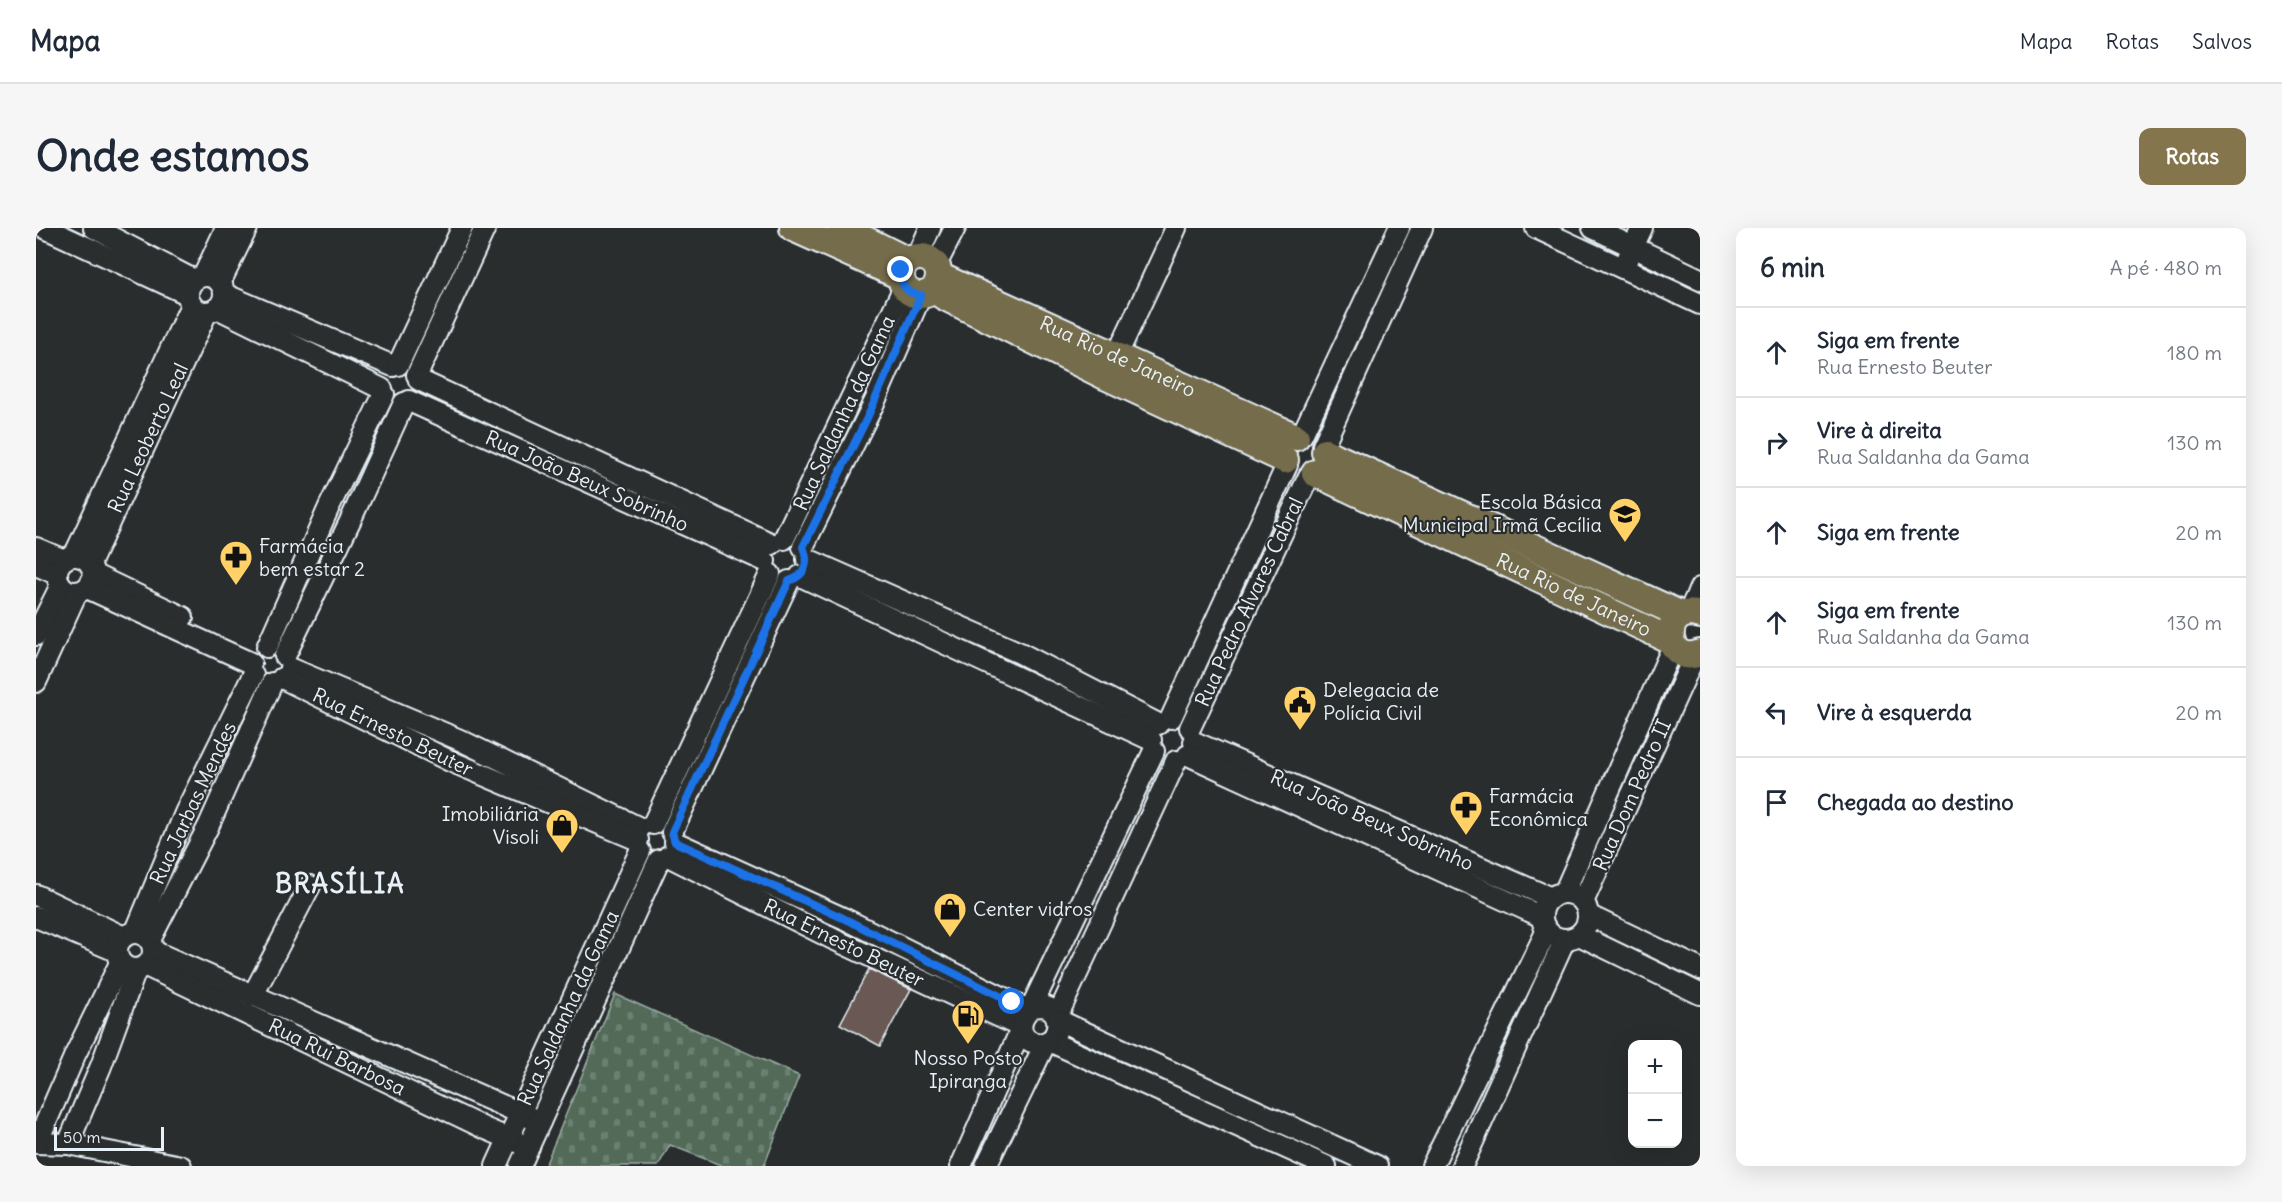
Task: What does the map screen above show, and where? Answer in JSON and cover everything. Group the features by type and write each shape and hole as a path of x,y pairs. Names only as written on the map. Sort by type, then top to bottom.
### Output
{"main road":[{"name":"Rua Rio de Janeiro","path":"794,228 1117,355 1136,377"},
{"name":"Rua Rio de Janeiro","path":"842,228 920,276 1305,455 1690,615"},
{"name":"Rua Rio de Janeiro","path":"1305,455 1684,649"},
{"path":"1684,649 1671,626 1690,615"}],"street":[{"path":"45,228 206,294 395,366 409,367 418,377"},
{"path":"94,228 206,294 383,392 392,401 406,402 417,392 418,377 485,228"},
{"name":"Rua Leoberto Leal","path":"206,294 225,228"},
{"name":"Rua Leoberto Leal","path":"36,682 75,574 206,294 247,228"},
{"path":"383,392 384,373 395,366 462,228"},
{"name":"Rua Saldanha da Gama","path":"520,1166 875,401 920,276 930,228"},
{"name":"Rua Saldanha da Gama","path":"496,1166 643,836 773,555 854,392 920,276 955,228"},
{"path":"1117,355 1176,228"},
{"name":"Rua Pedro Alvares Cabral","path":"1057,1019 1122,877 1187,746 1399,228"},
{"name":"Rua Pedro Alvares Cabral","path":"961,1166 1025,1018 1099,867 1158,733 1422,228"},
{"path":"1536,228 1700,304"},
{"path":"1593,228 1700,279"},
{"path":"1624,269 1642,228"},
{"name":"Rua João Beux Sobrinho","path":"418,377 773,555"},
{"name":"Rua Jarbas Mendes","path":"68,1144 101,1066 135,951 185,813 383,392"},
{"path":"854,392 875,401"},
{"name":"Rua João Beux Sobrinho","path":"406,402 773,555"},
{"name":"Rua Jarbas Mendes","path":"36,1143 75,1055 209,825 406,402"},
{"path":"800,566 775,578 773,555 791,540 800,566 1158,733 1185,722 1187,746 1163,760 1158,733"},
{"path":"36,548 75,574 257,659"},
{"path":"36,565 75,574"},
{"name":"Rua Leoberto Leal","path":"36,635 75,574"},
{"path":"1690,615 1700,588"},
{"path":"278,648 282,671 261,682 257,659 278,648"},
{"name":"Rua Dom Pedro II","path":"1558,896 1684,649"},
{"name":"Rua Dom Pedro II","path":"1586,908 1684,649"},
{"name":"Rua Ernesto Beuter","path":"282,671 460,740 643,836"},
{"name":"Rua João Beux Sobrinho","path":"1187,746 1558,896"},
{"name":"Rua João Beux Sobrinho","path":"1187,746 1545,923"},
{"path":"185,813 209,825"},
{"path":"664,825 669,847 648,859 643,836 664,825"},
{"name":"Rua Ernesto Beuter","path":"669,847 843,918 1025,1018"},
{"path":"1099,867 1122,877"},
{"path":"253,995 310,886"},
{"name":"Rua Rui Barbosa","path":"36,895 135,951 528,1147"},
{"path":"1432,1166 1545,923 1546,903 1558,896 1578,897 1586,908 1700,969"},
{"path":"1462,1166 1572,937 1588,922 1586,908"},
{"name":"Rua Rui Barbosa","path":"36,917 253,995 540,1122"},
{"path":"1073,920 1097,931"},
{"path":"1545,923 1558,938 1572,937 1700,994"},
{"path":"1038,1006 1046,1007 1054,1012 1057,1019 1058,1027 1054,1036 1039,1044 1030,1041 1025,1018 1038,1006"},
{"path":"1057,1019 1377,1166"},
{"path":"986,1166 1047,1041"},
{"path":"1047,1041 1326,1166"},
{"path":"75,1055 101,1066"},
{"path":"36,1143 68,1144 181,1166"}],"green space":[{"path":"615,994 799,1076 764,1166 723,1166 670,1145 658,1166 545,1166"}],"building":[{"path":"869,969 911,989 880,1046 840,1024"}],"place":[{"name":"Escola Básica Municipal Irmã Cecília","path":"1625,543"},
{"name":"Farmácia bem estar 2","path":"236,586"},
{"name":"Delegacia de Polícia Civil","path":"1300,731"},
{"name":"Farmácia Econômica","path":"1466,836"},
{"name":"Imobiliária Visoli","path":"562,854"},
{"name":"Center vidros","path":"950,938"},
{"name":"Nosso Posto Ipiranga","path":"968,1045"}],"district":[{"name":"BRASÍLIA","path":"340,884"}],"route":[{"path":"901,270 900,276 904,287 909,292 921,295 868,416 803,547 807,565 800,576 789,581 672,832 675,842 843,918 1012,1002"}]}
